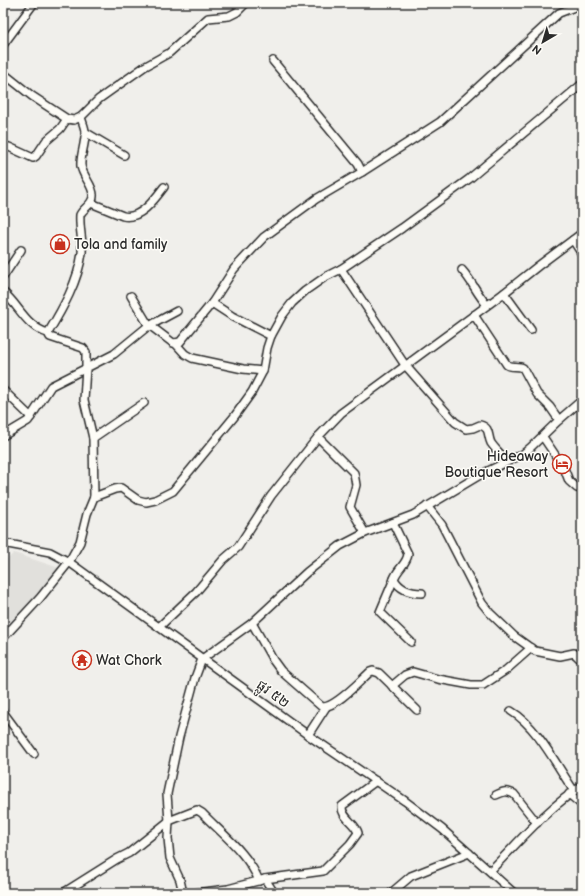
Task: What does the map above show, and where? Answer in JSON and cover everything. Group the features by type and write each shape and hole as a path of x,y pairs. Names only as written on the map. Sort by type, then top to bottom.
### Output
{"street":[{"path":"3,45 34,3"},
{"path":"3,73 32,96 67,119 74,120 80,117 99,99 144,67 169,53 208,18 228,16 237,12 246,3"},
{"path":"175,343 182,340 212,304 234,269 264,237 316,199 362,172 440,122 560,13 582,4"},
{"path":"273,61 358,164 362,172"},
{"path":"94,497 118,488 124,490 138,500 146,502 170,494 179,485 252,392 263,371 267,348 271,336 282,316 292,303 305,291 402,228 469,179 582,84"},
{"path":"48,333 69,296 77,275 82,251 80,215 81,211 91,203 93,195 91,187 84,176 81,165 85,132 80,117"},
{"path":"3,146 9,147 34,158 46,141 60,129 67,119"},
{"path":"85,132 124,155"},
{"path":"91,203 122,216 133,216 152,202 164,187"},
{"path":"159,627 199,588 223,560 238,547 271,496 318,437 341,413 504,293 582,233"},
{"path":"573,240 582,254"},
{"path":"3,277 21,250"},
{"path":"341,269 406,366 455,422 466,429 480,425 485,426 489,431 492,444 506,461"},
{"path":"462,270 487,305"},
{"path":"3,292 11,299 32,324 48,333 50,336 85,350 86,367 84,400 93,438 92,454 94,497 87,514 80,542 69,562 40,598 3,638"},
{"path":"504,293 531,330"},
{"path":"131,296 150,326 175,343 185,354 192,358 243,369 263,371"},
{"path":"212,304 271,336"},
{"path":"3,436 25,423 31,417 51,386 114,354 150,326 177,311"},
{"path":"474,315 507,365 523,368 537,394 550,407 559,420"},
{"path":"3,390 31,417"},
{"path":"183,893 180,880 170,858 167,794 179,737 195,678 202,659 252,623 302,577 340,546 365,533 413,515 480,475 523,454 543,437 559,420 581,402"},
{"path":"93,438 144,403"},
{"path":"318,437 354,473 356,485 350,507 365,533"},
{"path":"543,437 564,468 569,481 577,488 582,489"},
{"path":"427,506 442,524 486,608 514,636 539,652 560,656 574,652 579,658 582,658"},
{"path":"393,523 408,554 408,559 398,571 380,612 411,642"},
{"name":"ផ្លូវ ៥២","path":"3,543 50,552 69,562 308,735 405,801 442,829 514,893"},
{"path":"394,579 402,589 422,593"},
{"path":"252,623 281,671 319,704 326,707"},
{"path":"392,686 405,675 413,672 438,679 471,685 483,685 506,670 531,648"},
{"path":"308,735 326,707 353,688 370,672 376,671 417,710"},
{"path":"511,710 521,718 547,748 572,792 582,805"},
{"path":"3,712 34,754"},
{"path":"195,893 228,889 262,880 319,872 326,868 350,844 358,833 356,828 343,814 341,809 342,806 376,781"},
{"path":"490,871 537,823 572,792 582,786"},
{"path":"496,796 505,791 514,794 537,823"},
{"path":"63,893 129,852 169,821 195,810 199,811 244,856 255,872 274,893"},
{"path":"391,893 412,876 469,853"}],"shaded area":[{"path":"14,553 59,568 3,635 3,563"}],"place":[{"name":"Tola and family","path":"60,244"},
{"name":"Hideaway Boutique Resort","path":"562,464"},
{"name":"Wat Chork","path":"82,660"}]}
